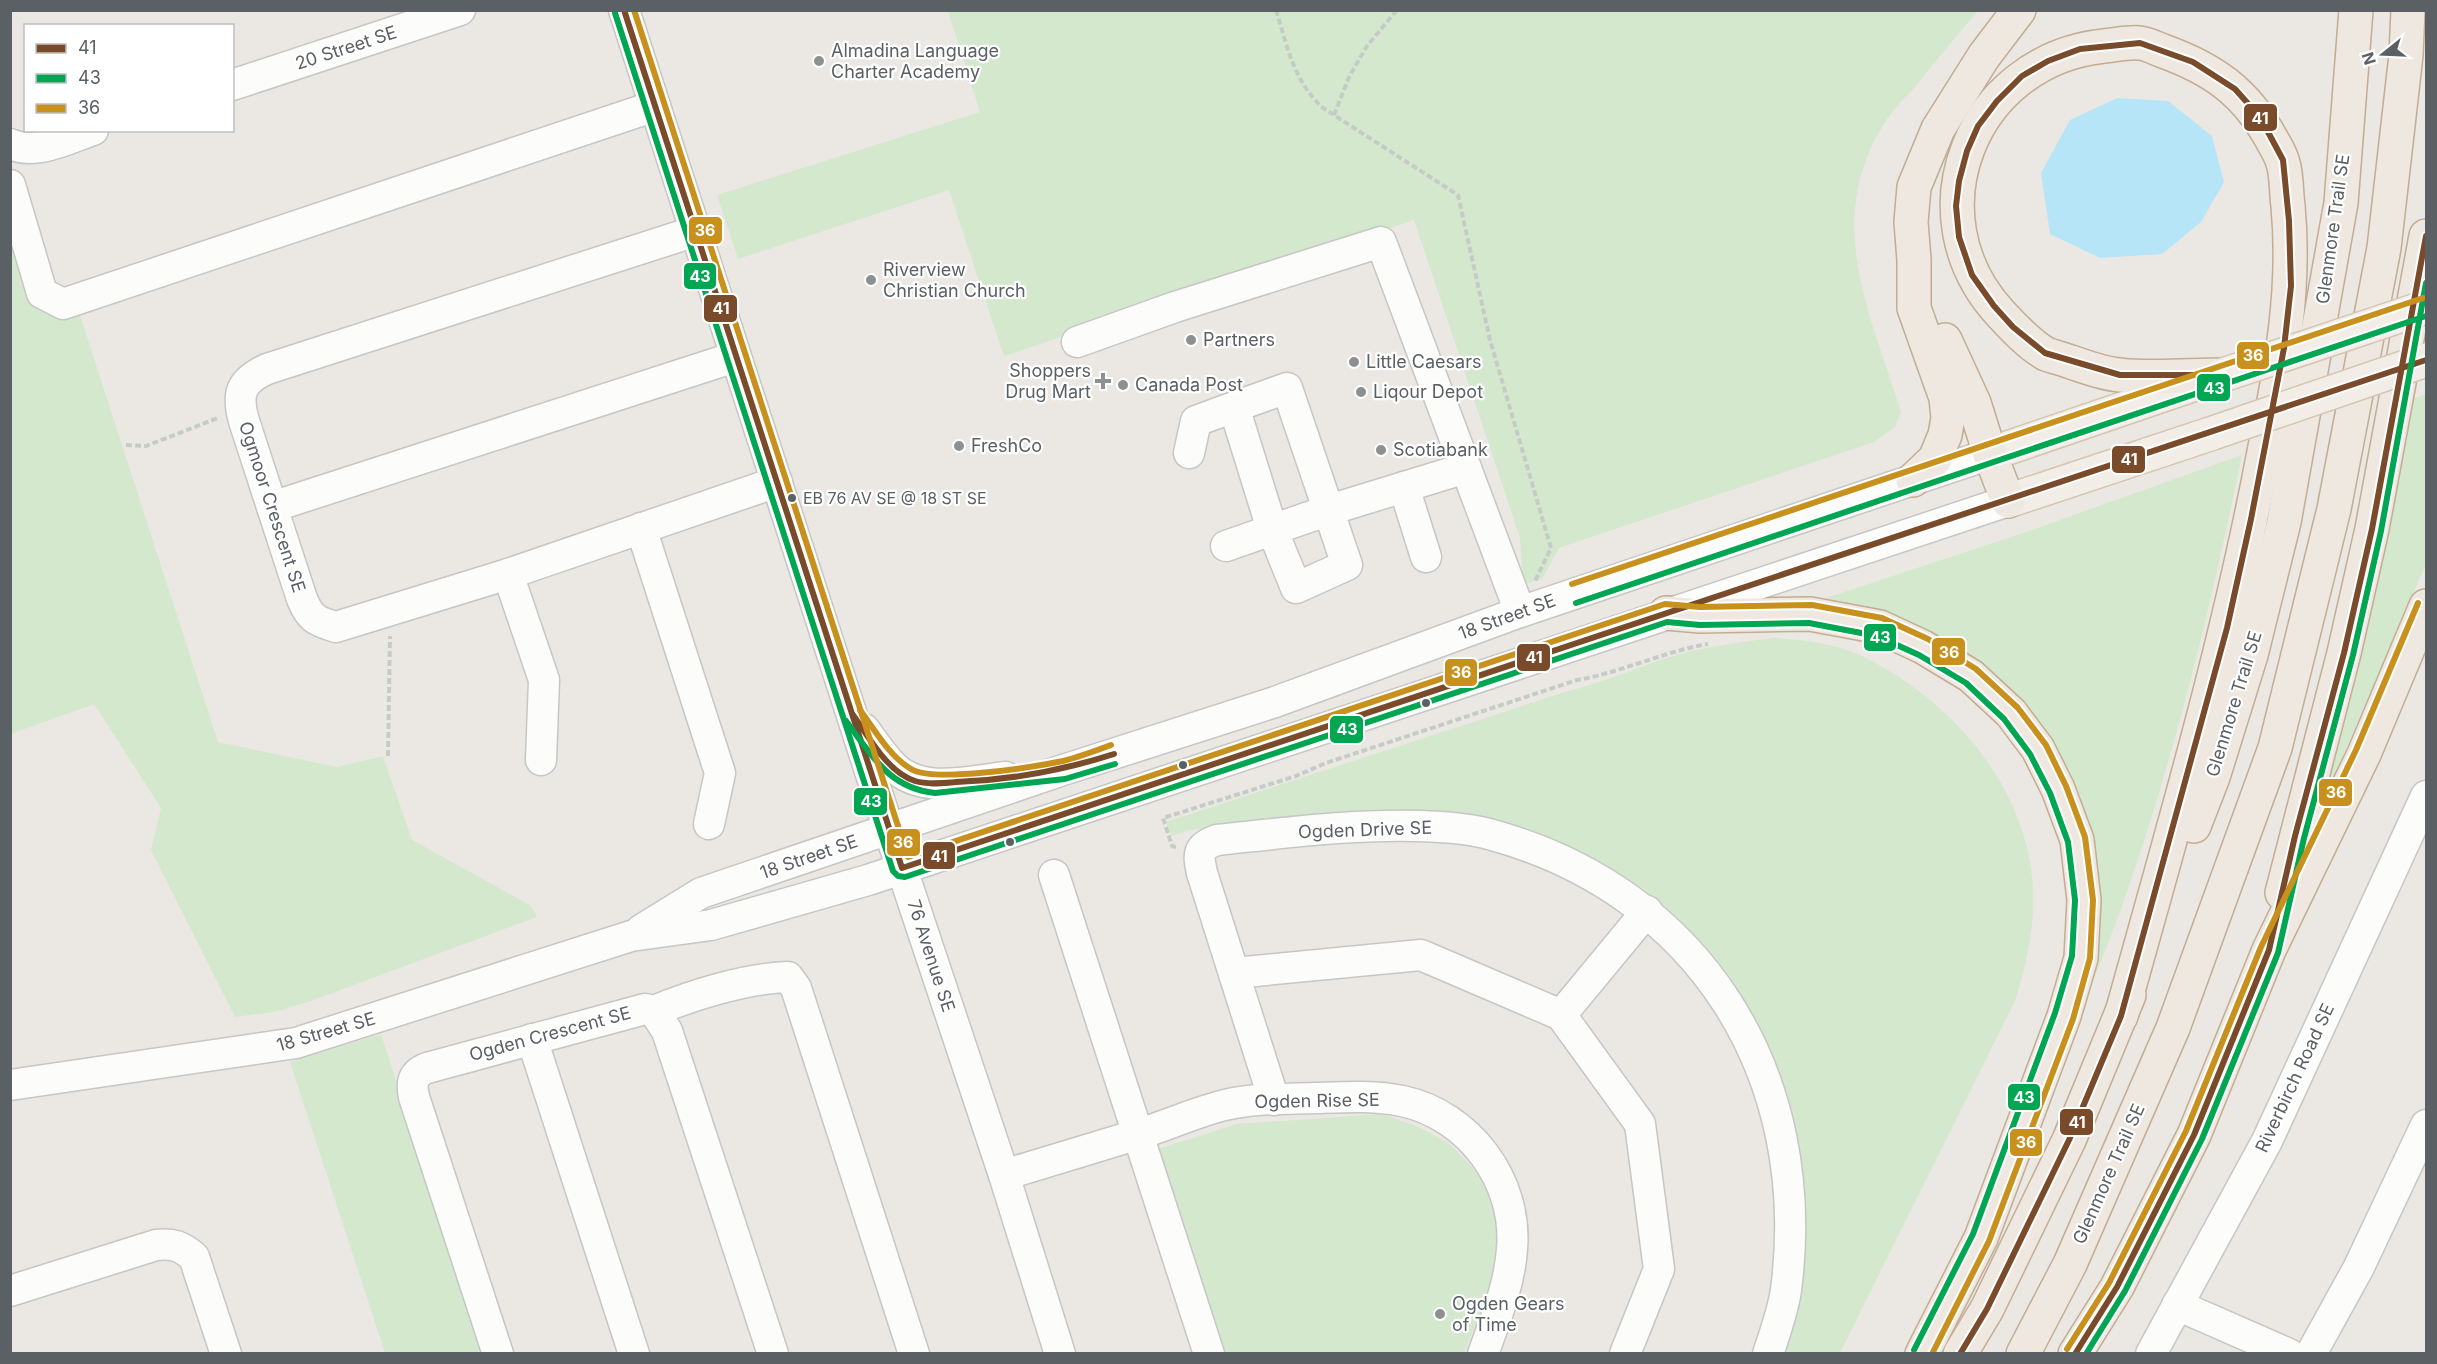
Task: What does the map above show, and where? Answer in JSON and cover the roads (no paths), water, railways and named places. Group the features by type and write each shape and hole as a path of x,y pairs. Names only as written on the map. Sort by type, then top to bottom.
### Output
{"highway":[{"path":"1913,480 1935,459 1945,435 1948,418 1946,398 1914,308 1911,222 1914,187 1938,129 1984,56 2019,10"},
{"name":"Glenmore Trail SE","path":"1960,1353 1987,1309 2069,1140 2121,1016 2213,777 2251,655 2284,522 2341,203 2356,10"},
{"name":"Glenmore Trail SE","path":"2023,1353 2070,1264 2173,1028 2275,748 2334,509 2384,248 2406,54 2408,10"},
{"path":"2121,1016 2227,628 2284,348 2291,286 2289,221 2283,160 2259,117 2235,89 2193,62 2140,43 2080,49 2048,61 2022,76 1997,101 1978,126 1967,151 1959,181 1956,207 1959,237 1977,283 2013,327 2045,353 2120,375 2223,375"},
{"path":"2269,950 2295,836 2344,653 2372,529 2427,236"},
{"path":"1914,260 1974,403 2008,501"},
{"path":"2076,1353 2117,1287 2194,1135 2269,950 2364,754 2427,606"},
{"path":"1666,613 1700,616 1810,614 1880,627 1923,647 1971,676 2011,713 2038,749 2058,789 2077,840 2084,900 2081,958 2064,1016 1981,1238 1922,1353"}],"main road":[{"name":"18 Street SE","path":"1990,454 2427,307"},
{"name":"18 Street SE","path":"2008,501 2427,360"}],"street":[{"name":"20 Street SE","path":"234,84 460,10"},
{"name":"76 Avenue SE","path":"624,10 1060,1353"},
{"path":"10,185 42,293 63,304 655,106"},
{"path":"10,144 25,148 44,147 87,132"},
{"name":"Ogmoor Crescent SE","path":"696,231 267,369 250,377 242,388 240,406 308,614 320,622 336,627 508,574 777,483"},
{"path":"1077,342 1175,307 1381,242 1520,612"},
{"path":"273,507 735,357"},
{"path":"1189,453 1196,421 1234,407 1287,388 1347,565 1296,588 1272,529 1234,407"},
{"name":"18 Street SE","path":"631,936 701,893 1063,770 1275,702 1520,612 1990,454"},
{"path":"1226,546 1329,510 1466,468"},
{"path":"1404,487 1426,557"},
{"name":"18 Street SE","path":"10,1085 296,1043 631,936 711,925 902,868 2008,501"},
{"path":"641,528 720,773 709,825"},
{"path":"508,574 544,680 541,760"},
{"path":"851,712 894,768 915,781 934,784 954,783 1063,770"},
{"name":"Riverbirch Road SE","path":"2151,1353 2267,1141 2417,840 2427,796"},
{"name":"Ogden Drive SE","path":"1274,1100 1199,858 1206,844 1217,840 1330,828 1390,825 1444,827 1488,834 1575,865 1647,911 1701,966 1751,1044 1760,1064 1780,1126 1791,1196 1786,1292 1768,1353"},
{"path":"1054,875 1209,1353"},
{"path":"1561,1015 1647,911"},
{"path":"1234,973 1421,955 1561,1015 1640,1124 1659,1269 1625,1353"},
{"path":"654,1011 683,999 771,977 788,977 796,988 914,1353"},
{"name":"Ogden Crescent SE","path":"498,1353 411,1084 418,1071 427,1068 645,1009 654,1011 667,1030 773,1353"},
{"path":"532,1039 634,1353"},
{"name":"Ogden Rise SE","path":"1004,1175 1226,1105 1341,1097 1401,1101 1421,1107 1457,1126 1486,1156 1504,1191 1512,1228 1511,1265 1483,1353"},
{"path":"2311,1353 2359,1267 2427,1125"},
{"path":"10,1291 156,1245 169,1243 183,1247 194,1257 226,1353"},
{"path":"2177,1305 2289,1353"}],"water":[{"path":"2117,98 2168,101 2212,136 2224,182 2201,222 2162,254 2100,258 2050,234 2041,173 2070,120"}],"place":[{"name":"Almadina Language Charter Academy","path":"819,61"},
{"name":"Riverview Christian Church","path":"871,280"},
{"name":"Partners","path":"1191,340"},
{"name":"Little Caesars","path":"1354,362"},
{"name":"Shoppers Drug Mart","path":"1103,381"},
{"name":"Canada Post","path":"1123,385"},
{"name":"Liqour Depot","path":"1361,392"},
{"name":"FreshCo","path":"959,446"},
{"name":"Scotiabank","path":"1381,450"},
{"name":"EB 76 AV SE @ 18 ST SE","path":"792,498"},
{"name":"Ogden Gears of Time","path":"1440,1314"}]}
